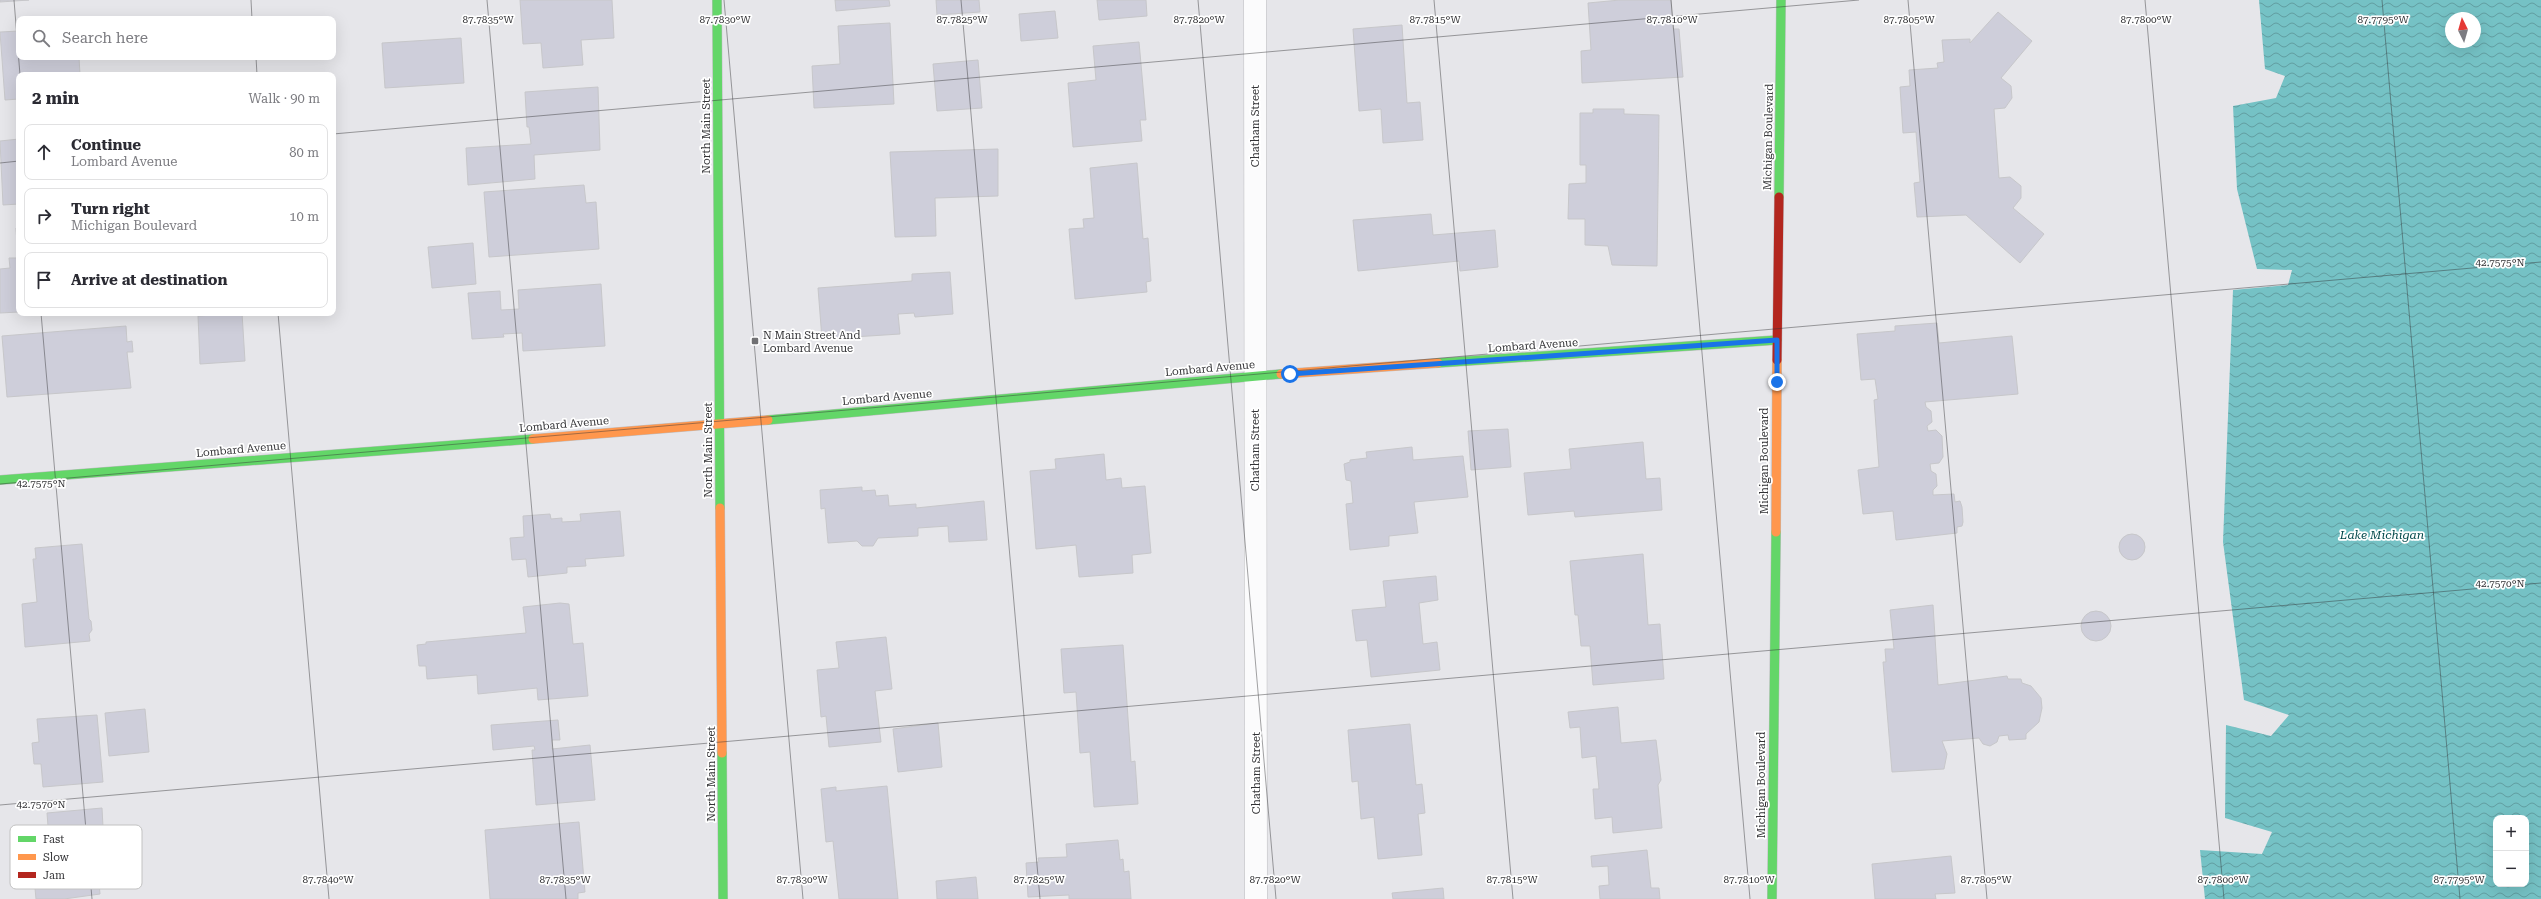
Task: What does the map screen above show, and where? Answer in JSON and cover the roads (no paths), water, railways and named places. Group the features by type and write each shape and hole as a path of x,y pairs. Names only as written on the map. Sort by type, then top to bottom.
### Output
{"street":[{"name":"North Main Street","path":"717,0 724,899"},
{"name":"Chatham Street","path":"1255,0 1256,899"},
{"name":"Michigan Boulevard","path":"1772,899 1781,0"},
{"name":"Lombard Avenue","path":"0,480 720,424 1255,376 1777,340"}],"water":[{"name":"Lake Michigan","path":"2259,0 2541,0 2541,899 2205,899 2200,850 2262,854 2272,832 2225,818 2226,725 2271,736 2289,715 2244,700 2223,542 2233,290 2288,285 2292,270 2257,269 2237,189 2233,106 2276,98 2285,76 2265,69"}],"place":[{"name":"N Main Street And Lombard Avenue","path":"755,341"}]}
